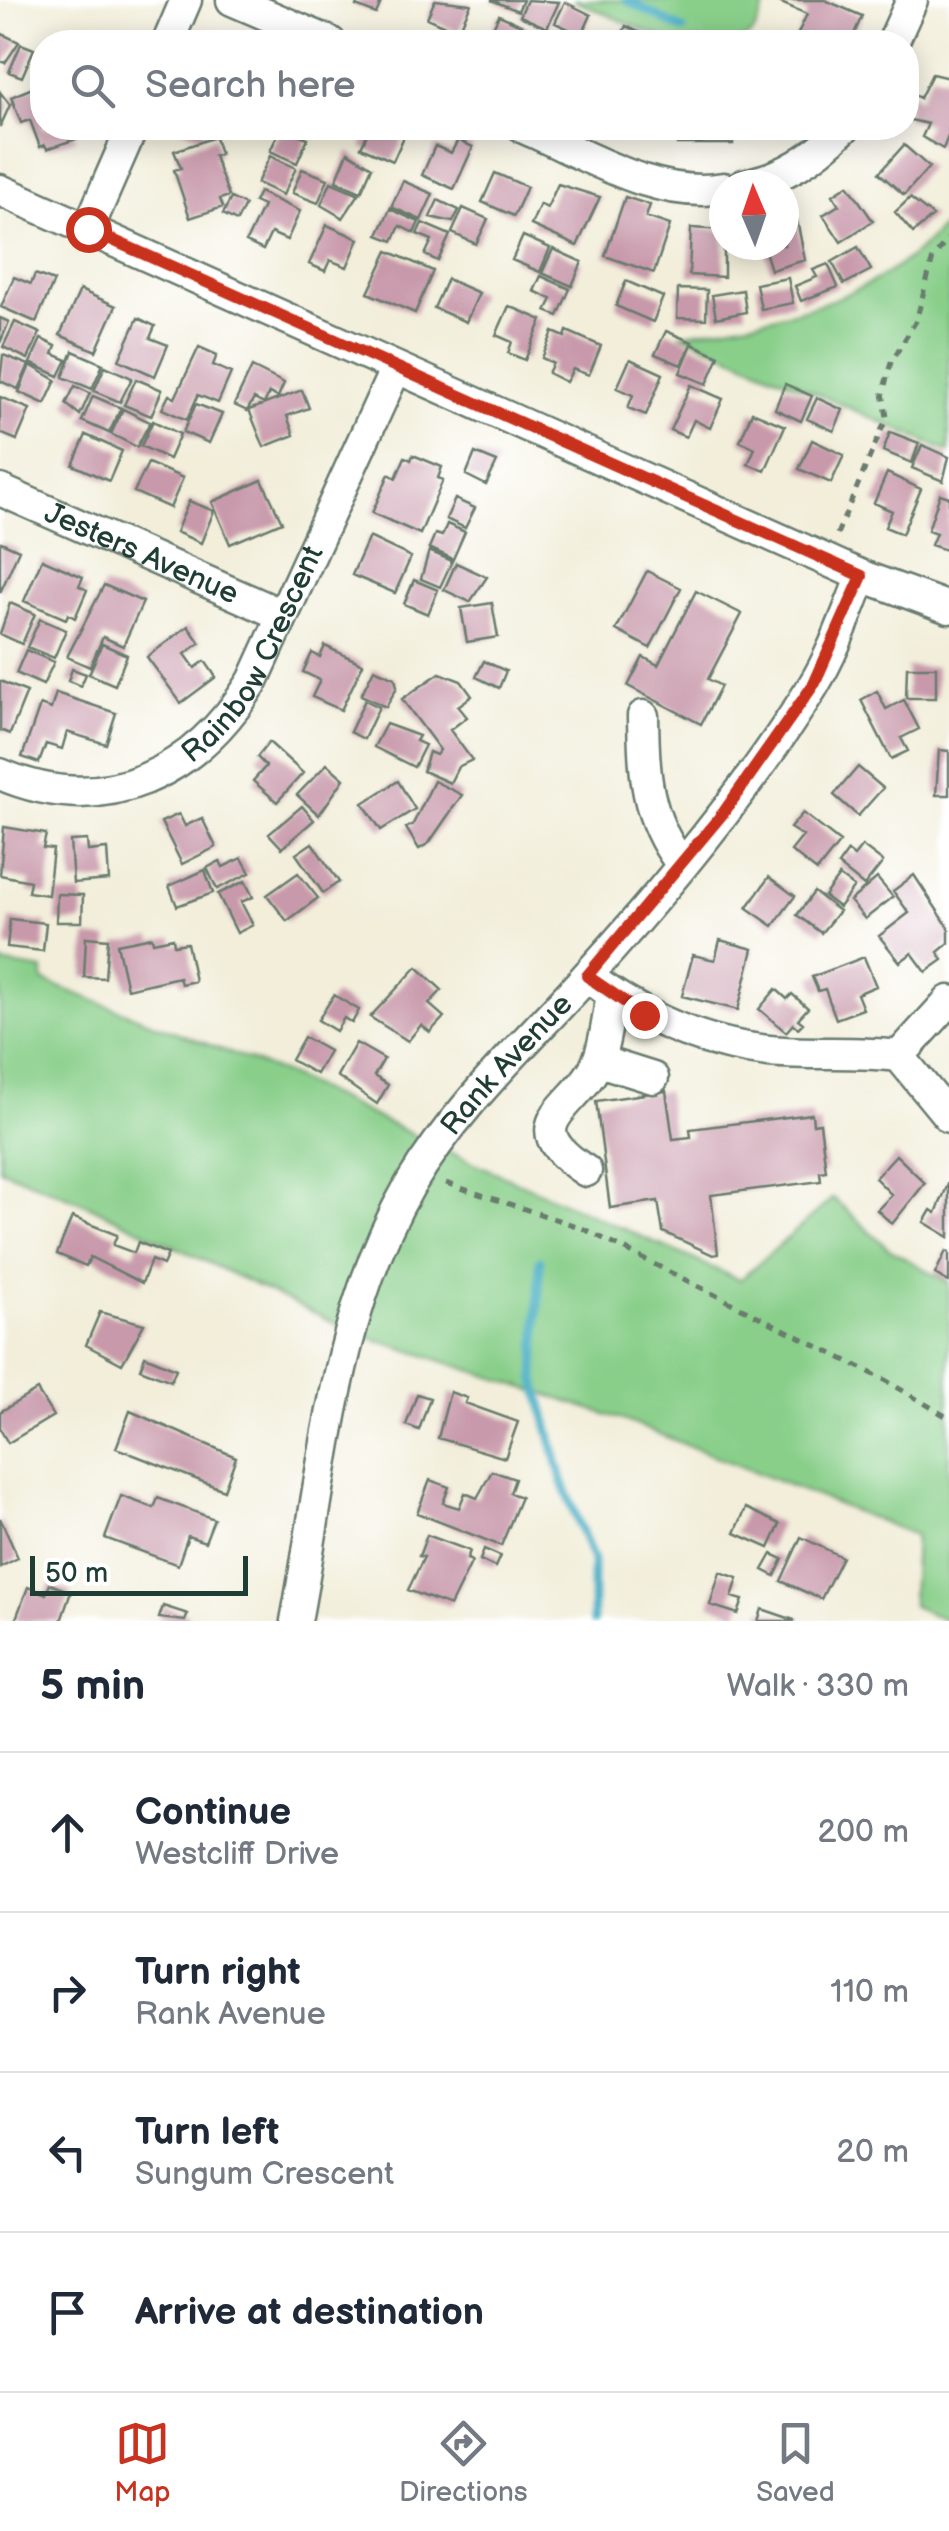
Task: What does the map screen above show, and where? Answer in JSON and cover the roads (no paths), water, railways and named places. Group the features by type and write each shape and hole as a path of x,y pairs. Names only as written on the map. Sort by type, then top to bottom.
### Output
{"street":[{"path":"173,30 186,0"},
{"path":"232,0 302,30"},
{"path":"898,30 912,0"},
{"path":"88,229 127,140"},
{"path":"553,140 662,185 688,191 709,189"},
{"path":"785,170 802,164 830,140"},
{"path":"0,190 862,576 949,608"},
{"name":"Rainbow Crescent","path":"0,774 39,787 84,790 144,782 182,762 227,723 254,681 396,368"},
{"name":"Jesters Avenue","path":"0,490 282,615"},
{"name":"Rank Avenue","path":"296,1621 330,1405 378,1255 417,1175 459,1112 587,976 724,812 814,684 862,576"},
{"path":"643,716 644,762 653,820 681,862"},
{"path":"587,976 644,1015 722,1044 769,1051 899,1056 949,1117"},
{"path":"586,1171 562,1155 550,1132 553,1117 598,1061 612,995"},
{"path":"899,1056 949,1001"},
{"path":"598,1061 654,1078"}],"waterway":[{"path":"627,0 683,30"},
{"path":"540,1260 535,1377 562,1480 593,1560 593,1621"}]}
